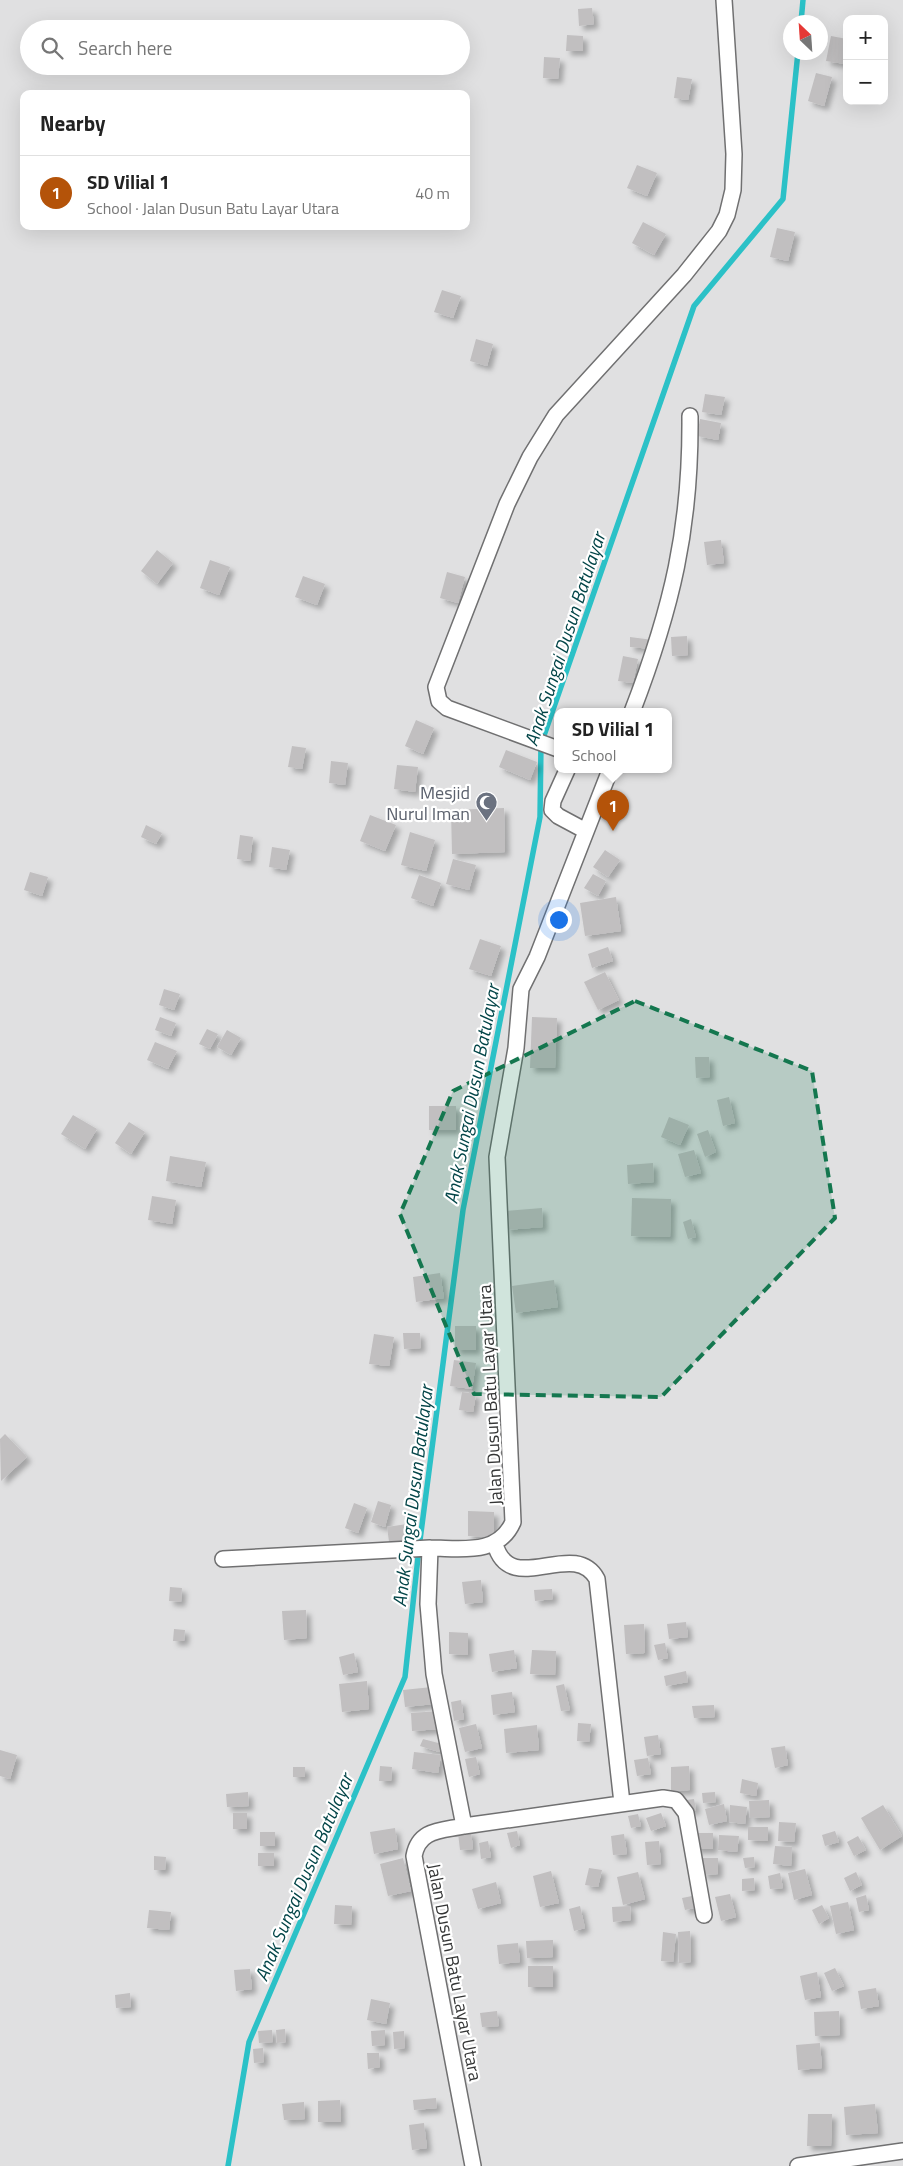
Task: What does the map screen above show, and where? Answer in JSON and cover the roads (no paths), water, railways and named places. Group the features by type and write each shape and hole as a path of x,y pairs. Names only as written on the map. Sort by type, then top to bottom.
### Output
{"street":[{"path":"554,748 447,708 439,701 436,687 507,504 530,457 556,415 678,281 719,230 727,215 733,190 734,154 724,0"},
{"path":"633,708 659,639 676,577 690,481 690,416"},
{"path":"566,773 553,801 552,810 558,816 586,831"},
{"name":"Jalan Dusun Batu Layar Utara","path":"495,1544 509,1532 514,1516 497,1157 516,1048 521,989 537,957 609,773"},
{"path":"224,1559 482,1547 495,1544 502,1558 509,1565 519,1568 569,1563 578,1564 591,1571 599,1589 622,1803"},
{"path":"430,1548 428,1604 434,1674 464,1826 622,1803 670,1798 683,1807 704,1915"},
{"name":"Jalan Dusun Batu Layar Utara","path":"464,1826 423,1836 416,1845 414,1856 473,2166"},
{"path":"798,2166 903,2152"}],"waterway":[{"name":"Anak Sungai Dusun Batulayar","path":"802,15 803,0"},
{"name":"Anak Sungai Dusun Batulayar","path":"228,2166 249,2042 405,1677 419,1548 463,1210 540,817 541,744 694,306 783,199 797,60"}],"place":[{"name":"Mesjid Nurul Iman","path":"486,821"},
{"name":"SD Vilial 1","path":"613,831"}]}
